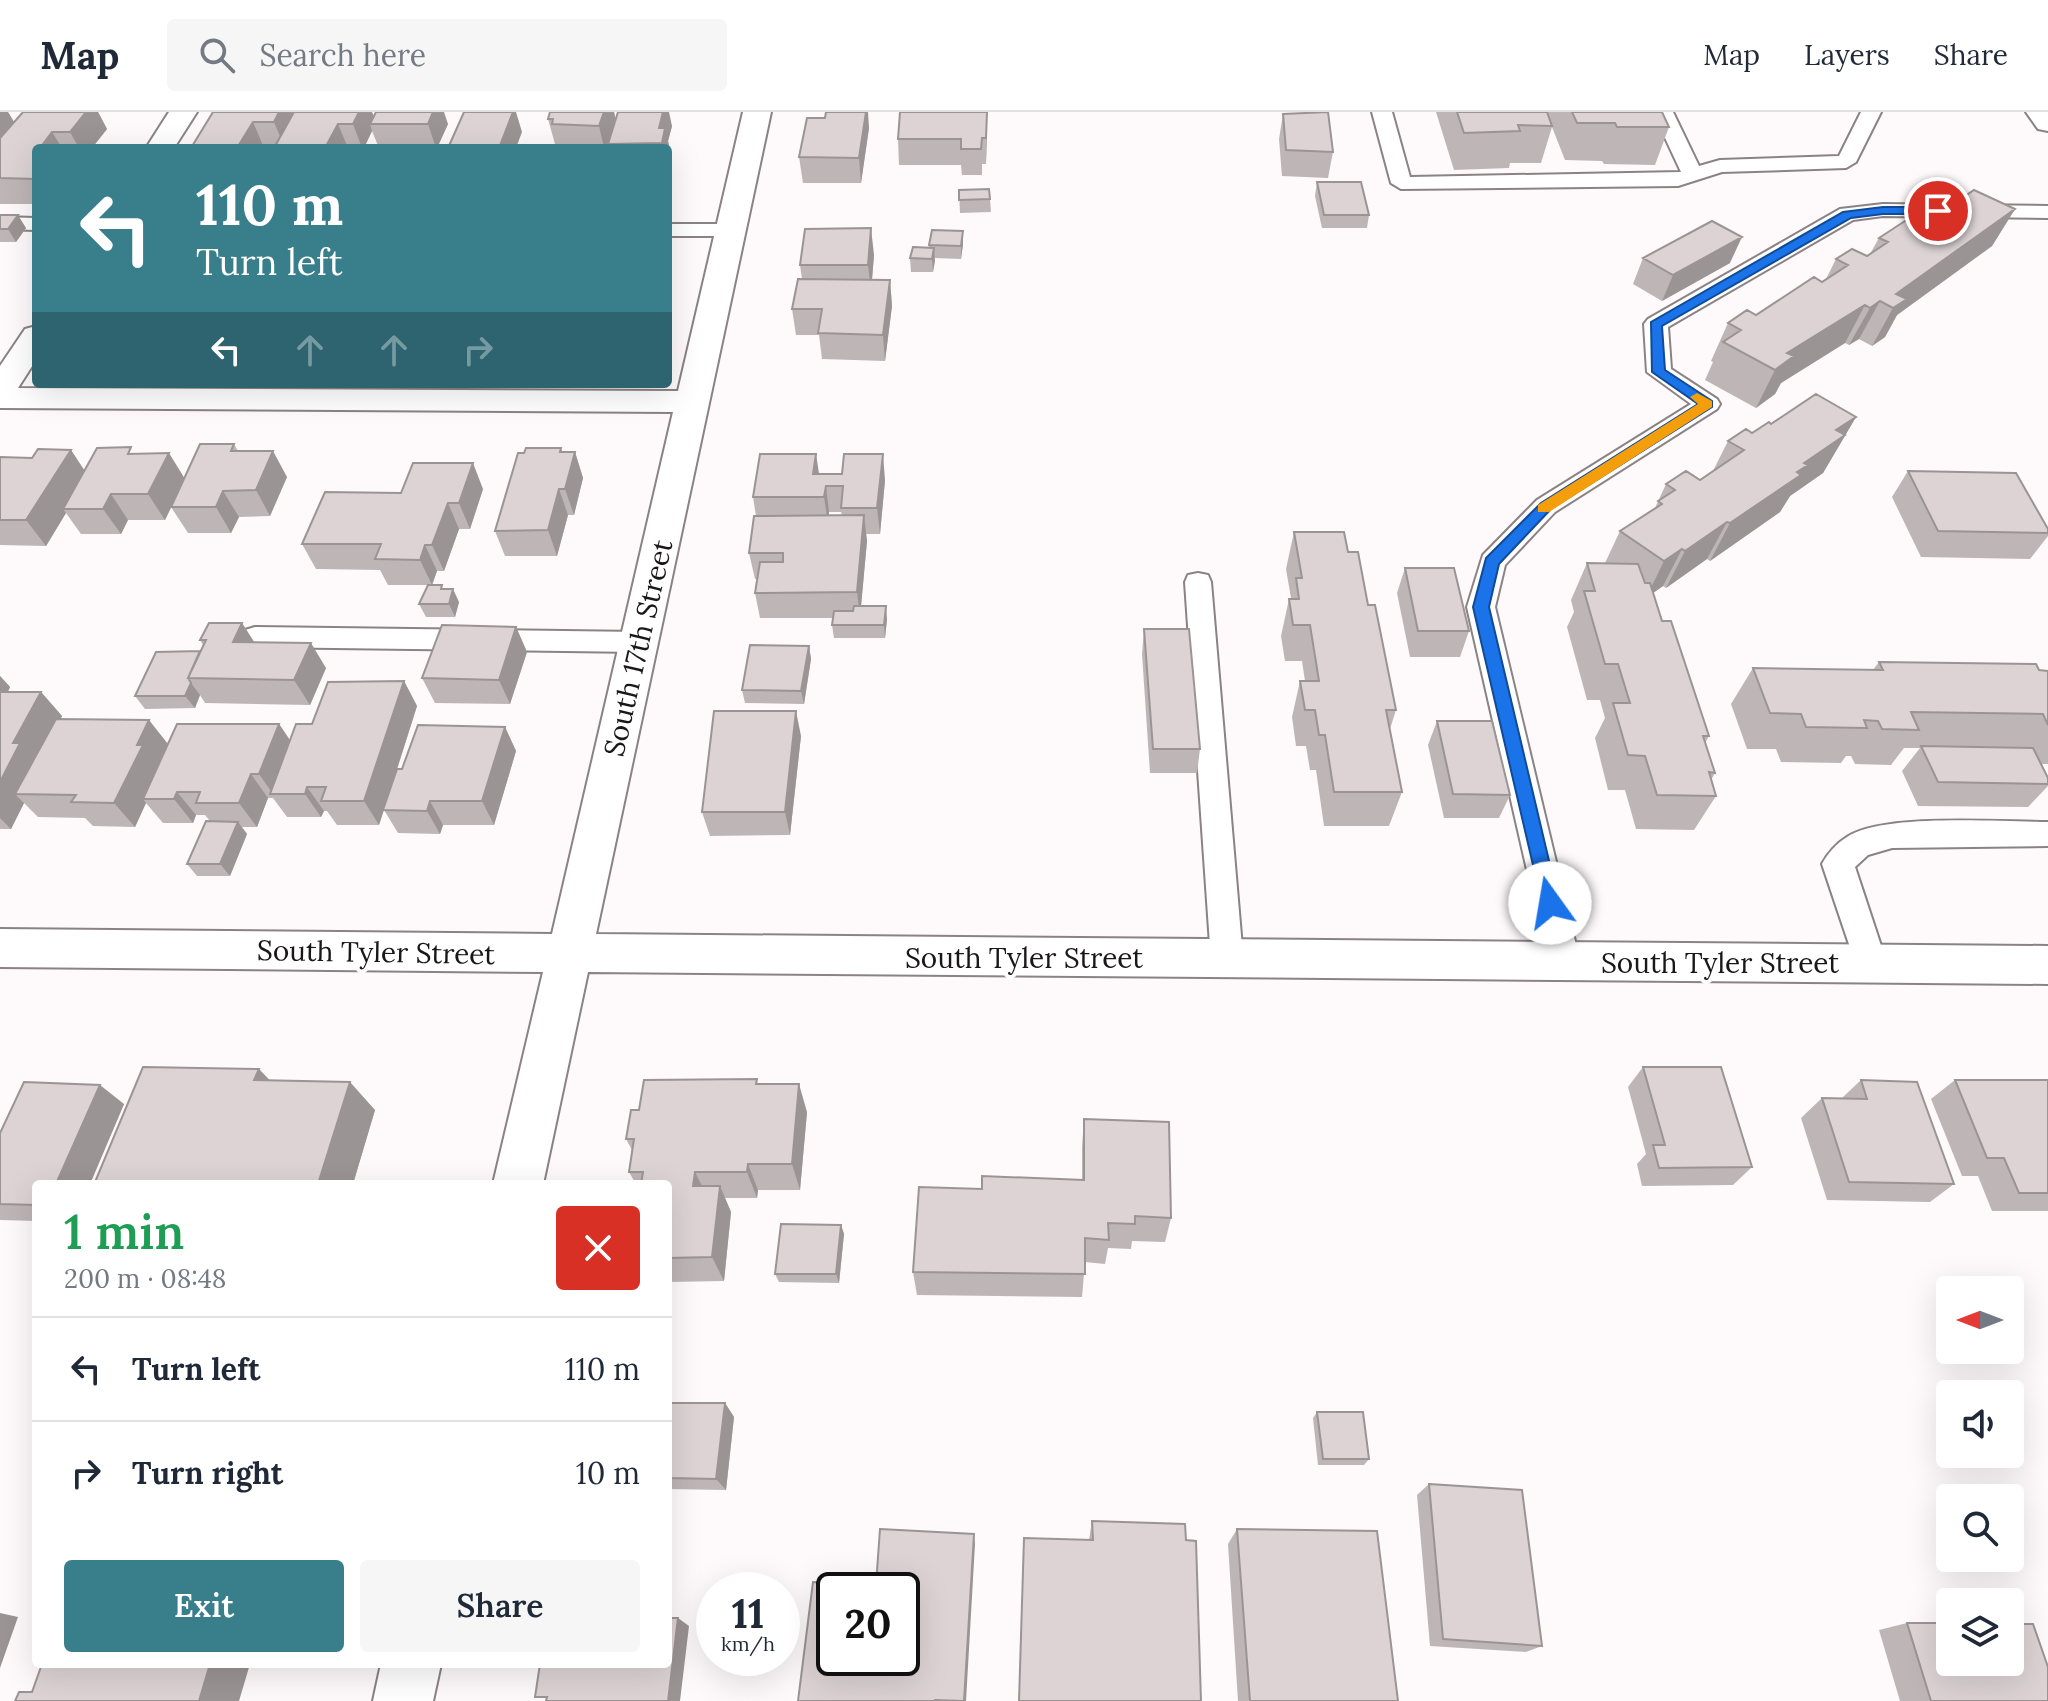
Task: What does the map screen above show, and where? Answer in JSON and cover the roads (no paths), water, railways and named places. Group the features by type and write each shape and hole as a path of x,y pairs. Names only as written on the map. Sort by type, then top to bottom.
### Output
{"street":[{"path":"163,144 183,112"},
{"name":"South 17th Street","path":"519,1180 757,112"},
{"path":"2040,112 2048,123"},
{"path":"0,390 32,342"},
{"path":"0,398 692,402"},
{"name":"South Tyler Street","path":"0,948 2048,965"},
{"path":"403,1701 410,1668"}],"lane":[{"path":"1382,112 1401,183 1678,180 1720,166 1846,162 1871,112"},
{"path":"1663,112 1693,175"},
{"path":"1564,962 1481,607 1492,562 1546,506 1708,404 1659,372 1656,324 1848,214 1883,210 2048,212"},
{"path":"0,223 32,224"},
{"path":"672,230 730,230"},
{"path":"1198,582 1227,959"},
{"path":"255,637 639,642"},
{"path":"1871,964 1838,864 1858,845 1892,836 2048,834"}]}
